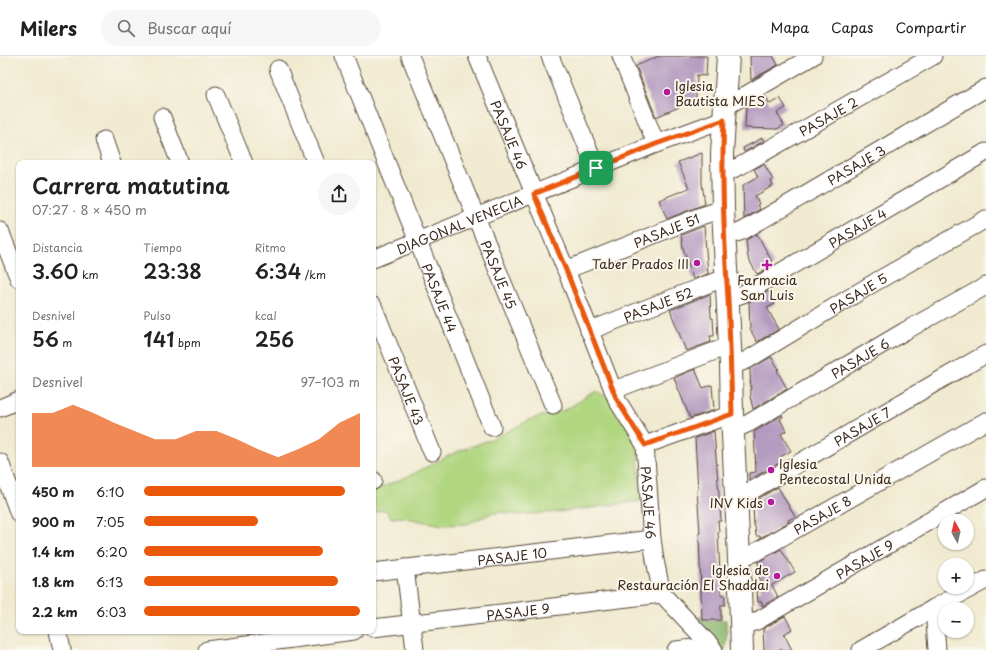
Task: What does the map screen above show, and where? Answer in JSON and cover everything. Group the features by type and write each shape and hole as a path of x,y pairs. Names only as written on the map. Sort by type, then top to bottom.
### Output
{"main road":[{"path":"728,56 722,174 732,422 740,558 742,650"}],"street":[{"name":"PASAJE 44","path":"344,56 492,427"},
{"name":"PASAJE 45","path":"410,56 553,405"},
{"name":"PASAJE 46","path":"477,56 566,270 617,400 645,445 654,560 662,594"},
{"path":"550,56 596,168"},
{"path":"621,56 656,144"},
{"name":"DIAGONAL VENECIA","path":"376,258 656,144 724,113 812,56"},
{"name":"PASAJE 2","path":"722,174 740,166 933,56"},
{"path":"278,69 315,160"},
{"name":"PASAJE 3","path":"724,237 746,229 986,88"},
{"path":"216,95 243,160"},
{"path":"162,117 179,160"},
{"path":"104,140 111,160"},
{"name":"PASAJE 4","path":"727,288 743,294 749,291 986,152"},
{"name":"PASAJE 51","path":"566,270 723,209"},
{"name":"PASAJE 5","path":"614,390 715,350 730,356 747,360 877,281 986,219"},
{"path":"0,232 16,272"},
{"name":"PASAJE 52","path":"590,331 708,284 727,288"},
{"name":"PASAJE 6","path":"645,445 732,422 749,423 986,286"},
{"name":"PASAJE 43","path":"376,313 432,452"},
{"name":"PASAJE 7","path":"736,495 753,490 986,354"},
{"path":"0,408 16,401"},
{"name":"PASAJE 8","path":"740,558 754,553 986,421"},
{"path":"0,462 16,506"},
{"name":"PASAJE 9","path":"742,626 758,621 986,488"},
{"name":"PASAJE 10","path":"376,572 652,539"},
{"path":"405,568 415,650"},
{"path":"861,650 878,645 934,608 986,580"},
{"path":"662,594 712,648"},
{"name":"PASAJE 9","path":"376,628 662,594"},
{"path":"934,608 937,650"},
{"path":"59,634 62,650"},
{"path":"207,650 331,634"},
{"path":"676,650 712,648"}],"green space":[{"path":"596,391 612,400 637,436 641,501 559,512 517,515 502,512 490,514 467,524 443,525 403,517 391,518 386,510 376,512 376,490 413,474 454,453 497,437 531,419 565,410"},
{"path":"686,617 702,617 703,620 726,620 727,635 725,650 716,650"}],"building":[{"name":"Iglesia Bautista MIES","path":"659,56 707,56 706,76 697,75 695,99 656,117 636,66"},
{"path":"750,56 773,56 778,65 751,80"},
{"path":"765,95 770,104 780,98 786,108 777,113 784,125 777,129 745,128 746,106"},
{"path":"762,138 764,141 744,152 743,148"},
{"path":"702,153 702,183 705,204 667,219 659,200 689,188 678,162"},
{"path":"764,164 773,180 771,181 773,186 755,196 759,204 757,205 760,209 744,219 743,185 758,177 754,169"},
{"name":"Taber Prados III","path":"704,226 708,274 693,279 683,248 681,235"},
{"path":"757,234 774,265 757,274 748,258 746,240"},
{"path":"768,291 775,304 767,308 779,329 757,342 750,329 749,302"},
{"path":"710,294 711,318 713,318 714,336 710,336 711,342 686,351 670,310"},
{"path":"771,357 779,369 777,370 787,389 753,409 750,396 750,369"},
{"path":"695,369 703,388 712,385 714,410 690,418 674,378"},
{"path":"782,415 783,417 780,419 786,431 781,434 791,451 780,457 783,461 749,480 749,473 756,472 754,432"},
{"path":"714,431 721,521 718,521 718,532 721,595 725,595 725,605 721,605 721,620 702,620 700,533 695,438"},
{"path":"778,487 795,517 788,520 789,522 760,538 760,536 756,536 753,505 756,505 756,500"},
{"path":"781,549 795,572 772,585 778,597 762,606 762,602 758,602 757,591 761,591 758,562"},
{"path":"785,616 792,629 784,634 792,650 764,650 763,629"}],"place":[{"name":"Iglesia Bautista MIES","path":"667,92"},
{"name":"Taber Prados III","path":"697,263"},
{"name":"Farmacia San Luis","path":"767,265"},
{"name":"Iglesia Pentecostal Unida","path":"771,470"},
{"name":"INV Kids","path":"771,502"},
{"name":"Iglesia de Restauración El Shaddai","path":"777,576"}],"route":[{"path":"724,120 722,154 723,209 732,414 645,445 617,400 566,270 534,194 596,168 656,144 724,120"}]}
